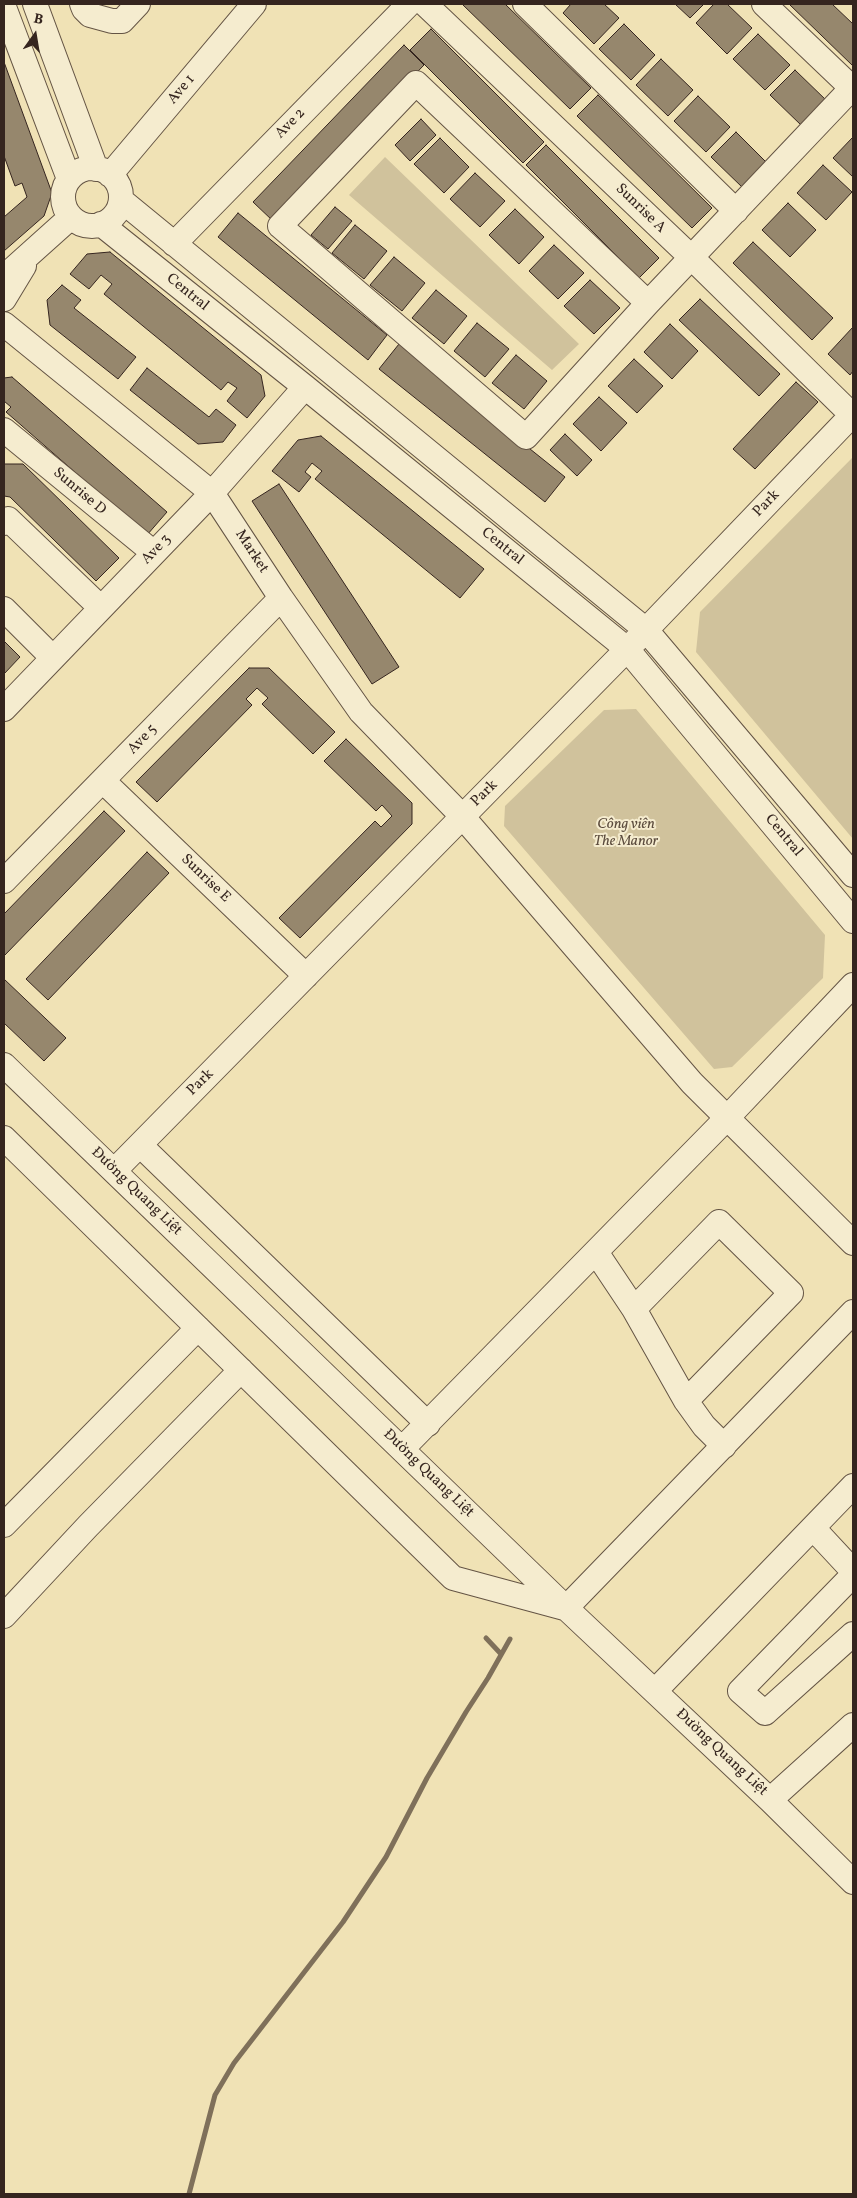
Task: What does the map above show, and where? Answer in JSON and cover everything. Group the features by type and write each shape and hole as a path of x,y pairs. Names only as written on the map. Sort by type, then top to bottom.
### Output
{"street":[{"path":"35,4 103,172"},
{"path":"82,4 90,15 112,21 122,21 138,4"},
{"name":"Ave 1","path":"103,172 254,4"},
{"name":"Ave 2","path":"174,244 409,4"},
{"name":"Sunrise A","path":"425,4 692,258 853,415"},
{"path":"525,4 736,212"},
{"path":"648,303 416,83 280,226 526,437 648,303 852,88 764,4"},
{"path":"4,7 69,179"},
{"path":"85,169 103,172 116,182 121,200 112,217 101,224 85,225 71,217 64,205 64,186 76,173 85,169"},
{"name":"Central","path":"121,200 646,630 853,875"},
{"path":"4,277 71,217"},
{"name":"Central","path":"101,224 627,649 853,920"},
{"path":"4,299 34,250"},
{"name":"Market","path":"4,324 212,493 281,598 361,712 462,816 692,1083 853,1243"},
{"name":"Ave 3","path":"5,706 212,493 305,387"},
{"name":"Park","path":"114,1171 646,630 853,415"},
{"name":"Sunrise D","path":"4,430 154,554"},
{"path":"4,523 8,519 101,608"},
{"name":"Ave 5","path":"4,881 281,598"},
{"path":"4,609 53,658"},
{"name":"Sunrise E","path":"103,781 306,976"},
{"path":"402,1449 727,1118 853,985"},
{"name":"Đường Quang Liệt","path":"4,1064 566,1608 770,1800 853,1882"},
{"path":"4,1138 453,1578 566,1608 853,1312"},
{"path":"140,1145 428,1424"},
{"path":"634,1309 718,1222 791,1293 686,1402"},
{"path":"596,1252 634,1309 686,1402 704,1426 724,1446"},
{"path":"4,1525 198,1328"},
{"path":"4,1616 88,1526 241,1370"},
{"path":"655,1691 853,1486"},
{"path":"813,1528 853,1571"},
{"path":"853,1575 740,1691 765,1713 853,1634"},
{"path":"770,1800 853,1725"}],"green space":[{"path":"385,157 579,344 552,370 349,195"},
{"path":"853,457 853,839 696,652 700,612"},
{"name":"Công viên The Manor","path":"636,709 825,935 823,978 732,1067 714,1069 504,826 505,806 604,710"}],"building":[{"path":"462,4 505,4 591,88 570,109"},
{"path":"571,4 604,4 619,18 594,44 563,13"},
{"path":"675,4 704,4 690,18"},
{"path":"714,4 727,4 752,28 727,54 696,23"},
{"path":"789,4 832,4 853,24 853,66"},
{"path":"624,24 655,55 631,80 599,49"},
{"path":"431,29 544,142 523,163 410,50"},
{"path":"758,34 790,65 765,90 733,59"},
{"path":"404,45 424,65 273,221 253,202"},
{"path":"661,59 693,90 668,116 636,85"},
{"path":"4,62 52,193 44,216 4,251 4,217 27,197 22,183 15,186 4,156"},
{"path":"795,70 827,101 802,126 770,95"},
{"path":"598,95 712,208 692,228 577,116"},
{"path":"698,96 730,127 706,152 674,121"},
{"path":"421,119 436,135 410,161 395,145"},
{"path":"736,132 767,163 743,188 711,157"},
{"path":"853,137 853,177 833,158"},
{"path":"440,138 469,167 444,193 414,164"},
{"path":"546,145 659,258 639,278 526,165"},
{"path":"823,165 852,192 826,220 797,193"},
{"path":"475,173 505,201 480,227 450,199"},
{"path":"788,203 816,230 790,257 762,230"},
{"path":"335,207 352,221 328,249 311,235"},
{"path":"515,209 544,237 519,264 489,235"},
{"path":"238,213 387,335 368,360 218,237"},
{"path":"355,225 387,251 364,279 332,253"},
{"path":"753,242 833,318 812,340 733,263"},
{"path":"554,245 584,273 558,299 529,271"},
{"path":"110,252 261,375 265,396 247,418 227,401 237,388 228,382 221,390 104,294 112,284 101,275 89,289 70,274 87,254"},
{"path":"394,257 425,283 402,311 370,285"},
{"path":"590,280 620,308 594,334 564,306"},
{"path":"62,285 81,300 74,308 136,357 118,379 50,325 47,300"},
{"path":"436,290 467,316 444,344 412,318"},
{"path":"700,299 780,374 759,396 679,320"},
{"path":"477,323 509,349 485,377 454,351"},
{"path":"670,324 698,351 672,379 644,352"},
{"path":"853,327 853,371 850,375 828,354"},
{"path":"399,344 565,477 545,502 379,369"},
{"path":"516,355 547,381 524,409 492,383"},
{"path":"634,359 663,386 637,413 608,386"},
{"path":"147,368 209,417 216,409 236,425 223,442 198,444 130,390"},
{"path":"12,377 167,512 147,535 6,412 11,407 4,401 4,378"},
{"path":"796,382 818,402 755,469 733,449"},
{"path":"599,397 627,423 601,451 573,424"},
{"path":"565,434 592,460 577,476 550,450"},
{"path":"321,436 484,569 460,598 315,479 322,471 312,463 305,472 311,477 299,492 272,471 298,440"},
{"path":"4,464 23,464 119,558 96,581 10,497 4,496"},
{"path":"279,484 399,667 372,684 252,501"},
{"path":"4,641 20,657 4,674"},
{"path":"249,668 269,668 335,732 313,754 262,704 268,698 257,688 246,699 252,705 157,802 136,782"},
{"path":"346,739 412,803 412,824 300,938 279,918 375,821 381,827 392,816 382,805 376,811 324,761"},
{"path":"104,811 125,831 4,956 4,914"},
{"path":"147,852 169,873 48,1000 26,979"},
{"path":"4,979 66,1038 44,1061 4,1023"}],"waterway":[{"path":"486,1638 501,1654"},
{"path":"189,2194 215,2095 234,2063 343,1922 386,1857 427,1778 510,1639"}]}
